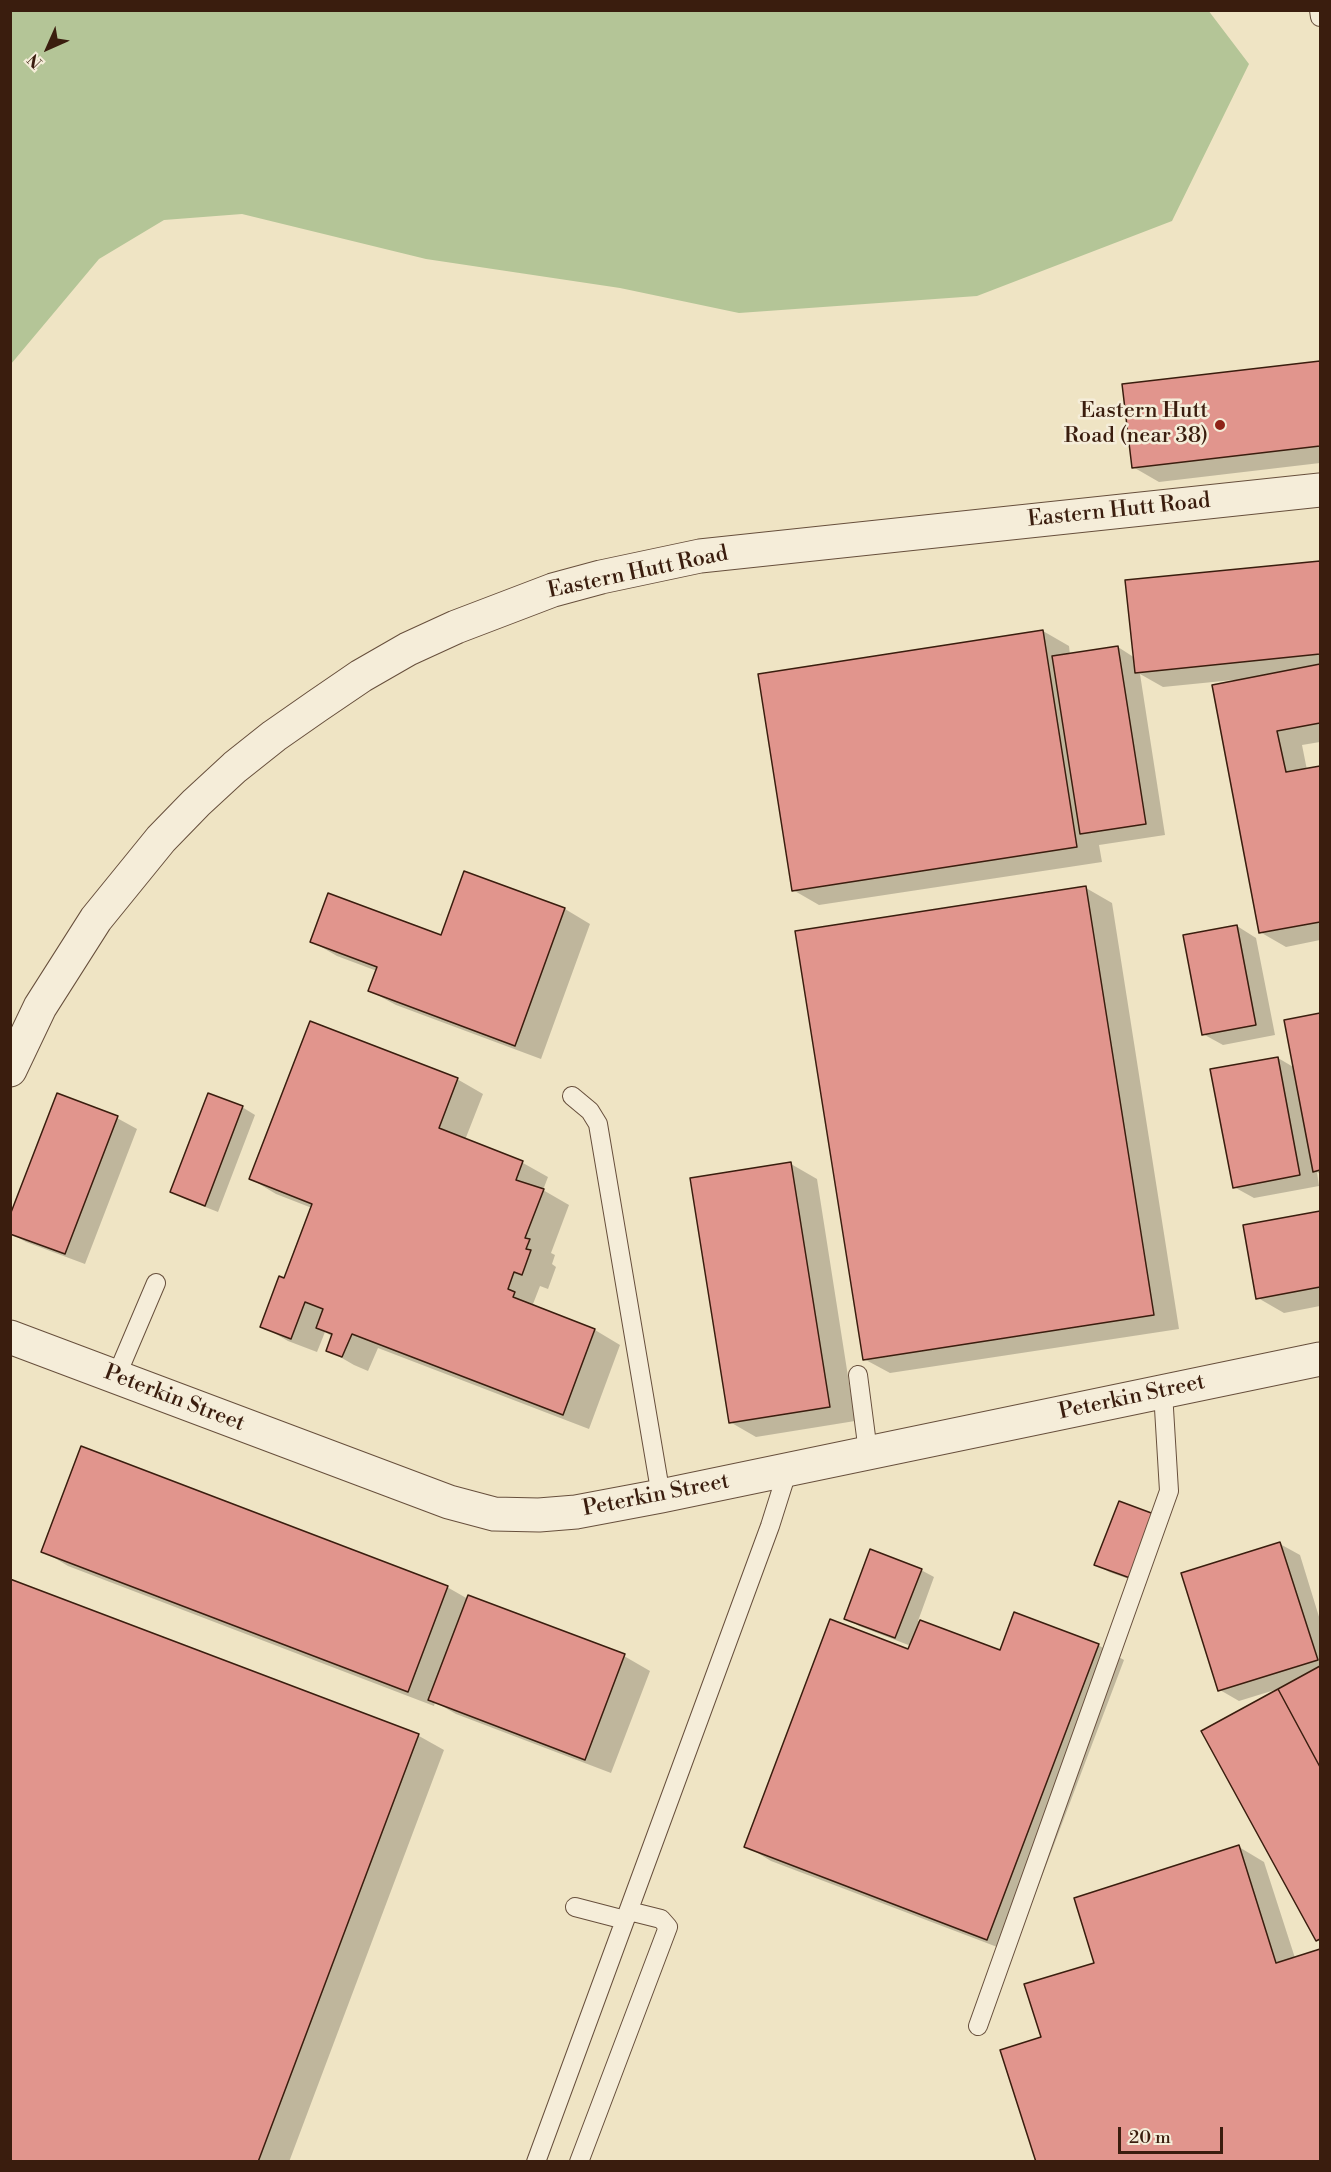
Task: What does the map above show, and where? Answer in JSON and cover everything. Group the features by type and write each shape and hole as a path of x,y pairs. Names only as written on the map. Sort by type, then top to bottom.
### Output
{"street":[{"name":"Eastern Hutt Road","path":"10,1070 40,1007 96,920 155,847 196,803 243,760 274,736 361,676 408,649 456,627 553,590 601,577 700,556 1320,490"},
{"name":"Peterkin Street","path":"10,1337 449,1502 494,1514 539,1515 576,1512 661,1496 1320,1359"}],"lane":[{"path":"1319,10 1320,17"},
{"path":"572,1095 590,1111 598,1124 661,1496"},
{"path":"116,1377 156,1283"},
{"path":"858,1375 868,1452"},
{"path":"978,2026 1169,1491 1163,1392"},
{"path":"536,2162 770,1526 788,1469"},
{"path":"576,1907 661,1919 668,1927 579,2162"}],"green space":[{"path":"1208,10 1249,64 1172,221 977,296 739,313 620,288 426,259 242,214 164,220 99,259 11,364 11,11"}],"building":[{"path":"1320,361 1320,446 1132,468 1122,384"},
{"path":"1320,561 1320,654 1135,673 1125,580"},
{"path":"1043,630 1077,847 792,891 758,674"},
{"path":"1118,646 1146,824 1080,834 1052,656"},
{"path":"1320,664 1320,723 1277,731 1286,772 1320,766 1320,922 1259,933 1212,685"},
{"path":"464,871 565,908 515,1046 368,991 377,967 310,942 328,893 441,935"},
{"path":"1086,886 1154,1315 863,1360 795,931"},
{"path":"1237,925 1256,1025 1202,1035 1183,935"},
{"path":"1320,1013 1320,1170 1313,1172 1284,1020"},
{"path":"310,1021 458,1078 439,1128 523,1161 516,1180 544,1189 525,1238 530,1239 526,1249 531,1250 522,1275 514,1272 508,1289 515,1292 513,1297 595,1329 563,1415 352,1334 342,1357 326,1351 332,1334 316,1328 323,1309 305,1302 291,1339 260,1327 279,1276 284,1278 312,1204 249,1179"},
{"path":"1278,1057 1300,1175 1233,1188 1210,1069"},
{"path":"57,1093 118,1116 65,1254 10,1234 10,1215"},
{"path":"208,1093 243,1106 205,1206 170,1192"},
{"path":"791,1162 830,1407 729,1423 690,1178"},
{"path":"1320,1211 1320,1287 1256,1299 1243,1225"},
{"path":"81,1446 448,1586 408,1692 41,1552"},
{"path":"1119,1501 1154,1514 1130,1578 1094,1565"},
{"path":"1280,1542 1318,1660 1218,1691 1181,1573"},
{"path":"870,1549 922,1569 895,1638 844,1619"},
{"path":"10,1579 419,1734 258,2162 10,2162"},
{"path":"468,1595 625,1654 585,1760 428,1700"},
{"path":"1014,1612 1099,1644 987,1940 744,1847 830,1619 908,1649 920,1620 1000,1650"},
{"path":"1320,1666 1320,1767 1278,1689"},
{"path":"1278,1689 1320,1767 1320,1939 1316,1941 1201,1731"},
{"path":"1239,1845 1276,1963 1320,1949 1320,2162 1036,2162 1000,2050 1041,2037 1024,1984 1094,1963 1074,1898"}],"place":[{"name":"Eastern Hutt Road (near 38)","path":"1220,425"}]}
